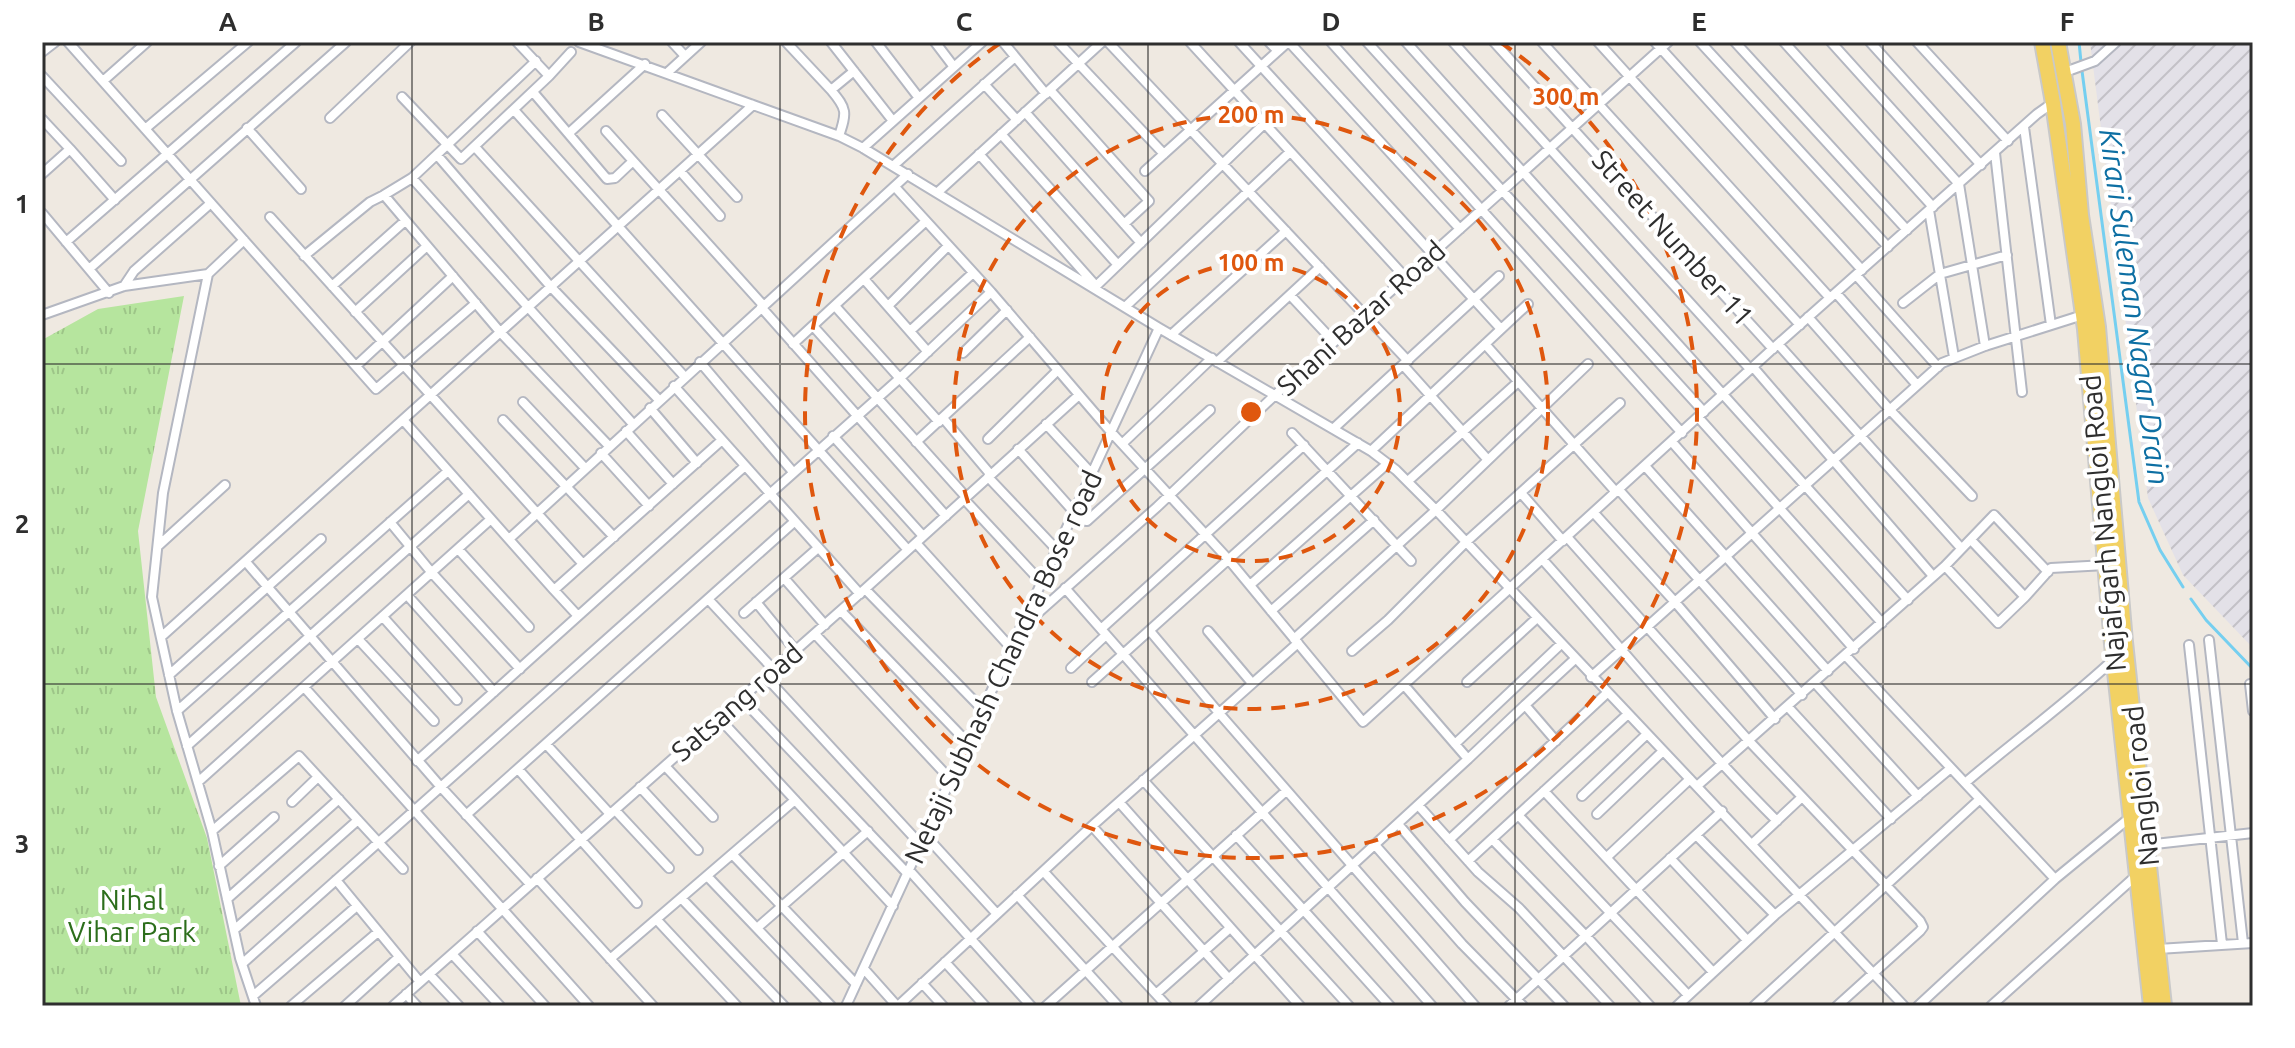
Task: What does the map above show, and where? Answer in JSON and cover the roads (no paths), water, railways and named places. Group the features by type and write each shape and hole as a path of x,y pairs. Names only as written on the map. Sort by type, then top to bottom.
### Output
{"main road":[{"name":"Najafgarh Nangloi Road","path":"2042,42 2060,100 2114,659 2138,813"},
{"name":"Nangloi road","path":"2058,42 2065,72 2060,100 2098,327 2141,846 2164,1006"},
{"path":"2141,846 2138,875 2151,1006"}],"street":[{"path":"42,52 55,42"},
{"path":"68,42 376,389 476,303"},
{"path":"103,81 147,42"},
{"path":"145,129 248,42"},
{"path":"66,242 296,42"},
{"path":"89,269 346,42"},
{"path":"330,118 410,42"},
{"path":"517,42 549,76"},
{"path":"579,42 839,136 863,148 1159,328 1371,451 1408,481 1436,510 1904,1006"},
{"path":"672,42 685,56"},
{"path":"667,73 701,42"},
{"path":"786,42 844,106 846,113 839,136"},
{"path":"831,42 893,121"},
{"path":"876,42 919,98"},
{"path":"935,42 954,67"},
{"path":"863,148 982,42"},
{"path":"1003,42 1149,201 1124,224"},
{"path":"1058,42 1164,154"},
{"path":"938,192 1102,42"},
{"path":"1108,42 1364,314 1488,460"},
{"path":"1190,42 1405,277"},
{"path":"1239,42 1501,329"},
{"path":"1269,42 1278,51"},
{"path":"1145,171 1288,42 1460,229"},
{"path":"1331,42 1682,433"},
{"path":"1367,42 1701,415 1779,509 1882,623"},
{"path":"1406,42 1908,600"},
{"path":"1453,42 1835,459 1842,472 1933,576"},
{"name":"Street Number 11","path":"1494,42 1861,435 1961,548"},
{"path":"1542,42 1800,325"},
{"path":"1598,42 1917,385"},
{"path":"1700,42 1888,247"},
{"path":"1735,42 1907,230"},
{"path":"1784,42 1931,209 1954,357"},
{"path":"1831,42 1959,184 1985,346"},
{"path":"1870,42 1981,165"},
{"path":"1917,42 2008,141"},
{"path":"2065,72 2095,61 2116,42"},
{"path":"1661,44 1938,367"},
{"name":"Shani Bazar Road","path":"1021,628 1629,77 1661,44"},
{"path":"402,97 461,159 571,52"},
{"path":"893,166 1015,57"},
{"path":"304,256 370,202 412,178 536,61"},
{"path":"569,133 645,64"},
{"path":"831,90 854,71"},
{"path":"42,76 121,161"},
{"path":"984,84 1017,120"},
{"path":"533,92 607,179 611,180 633,161"},
{"path":"895,187 1007,310 1111,432 1229,560 1363,722 1808,317 2024,127 2060,100"},
{"path":"161,637 753,105"},
{"path":"514,110 819,449 916,543 1011,648"},
{"path":"1025,112 1141,243"},
{"path":"662,115 737,197"},
{"path":"42,119 115,200"},
{"path":"1095,287 1264,124"},
{"path":"2024,127 2051,325"},
{"path":"247,128 301,189"},
{"path":"606,131 946,516"},
{"path":"1001,134 1118,265"},
{"path":"475,147 684,376"},
{"path":"42,174 70,149"},
{"path":"1125,307 1290,152"},
{"path":"1995,153 2022,392"},
{"path":"979,154 1095,287"},
{"path":"437,155 551,287 659,400"},
{"path":"680,171 720,216"},
{"path":"509,539 908,174"},
{"path":"412,178 629,427 673,484"},
{"path":"384,195 501,333 609,446"},
{"path":"124,286 134,271 211,203"},
{"path":"42,213 109,293"},
{"path":"270,217 583,564"},
{"path":"332,286 405,221"},
{"path":"793,344 926,221"},
{"path":"1171,335 1286,231"},
{"path":"244,240 208,274 163,493 152,597 177,711 212,831 254,1001 357,906"},
{"path":"355,312 427,246"},
{"path":"888,306 948,246"},
{"path":"1903,303 1940,274 2007,255"},
{"path":"1122,444 1320,267"},
{"path":"910,331 973,273"},
{"path":"42,315 124,286 208,274"},
{"path":"356,366 453,276"},
{"path":"1333,429 1499,276"},
{"path":"864,279 928,352"},
{"path":"243,963 899,379 991,292"},
{"path":"1290,295 1334,342"},
{"path":"1371,451 1528,304"},
{"path":"835,306 1057,550"},
{"path":"963,353 1007,310"},
{"path":"1591,677 1938,367 1954,357 2083,315"},
{"path":"1808,317 1972,496"},
{"path":"813,326 1042,583"},
{"name":"Netaji Subhash Chandra Bose road","path":"846,1006 1159,328"},
{"path":"916,442 1030,337"},
{"path":"1485,344 1701,579 1802,695"},
{"path":"700,362 793,472"},
{"path":"864,969 897,1006 1252,683 1588,364"},
{"path":"988,439 1058,370"},
{"path":"1408,481 1518,382"},
{"path":"674,386 818,548 983,710"},
{"name":"Satsang road","path":"393,1006 841,611 1079,395"},
{"path":"523,402 585,468"},
{"path":"1352,651 1388,620 1466,542 1620,403"},
{"path":"650,408 697,463"},
{"path":"1018,449 1073,515 1087,521 1210,410"},
{"path":"503,420 614,537"},
{"path":"404,421 578,616"},
{"path":"1046,424 1092,474"},
{"path":"1292,433 1411,561"},
{"path":"833,436 916,543"},
{"path":"554,590 722,440"},
{"path":"1672,442 1854,649"},
{"path":"1092,682 1358,443"},
{"path":"1071,668 1205,534 1304,445"},
{"path":"601,453 649,506"},
{"path":"1250,585 1387,464"},
{"path":"417,761 745,466"},
{"path":"1645,466 1828,671"},
{"path":"177,711 448,471"},
{"path":"158,546 225,485"},
{"path":"1521,493 1648,625 1749,741 1923,927 1837,1006"},
{"path":"187,746 469,494"},
{"path":"1594,513 1775,719"},
{"path":"1697,786 1908,600 1994,515 2048,572"},
{"path":"198,782 491,519"},
{"path":"1271,611 1374,520"},
{"path":"390,522 520,669"},
{"path":"466,815 794,522"},
{"path":"169,675 321,539"},
{"path":"1971,540 2025,597"},
{"path":"744,613 818,548"},
{"path":"458,549 529,627"},
{"path":"1543,560 1721,765 1777,821"},
{"path":"246,562 466,815 610,959 650,1005"},
{"path":"1945,566 1998,623 2051,568 2106,565"},
{"path":"784,578 825,625"},
{"path":"1065,588 1432,1006"},
{"path":"407,595 494,692"},
{"path":"708,599 921,845"},
{"path":"756,602 796,651"},
{"path":"841,611 968,743"},
{"path":"383,617 457,700"},
{"path":"1467,682 1537,618"},
{"path":"1150,631 1475,1006"},
{"path":"1208,631 1252,683"},
{"path":"815,634 951,780"},
{"path":"358,639 434,721"},
{"path":"2158,949 2248,943 2231,836 2209,640"},
{"path":"1455,744 1561,644"},
{"path":"2189,645 2222,944"},
{"path":"1846,656 2055,879"},
{"path":"1199,1006 1575,659"},
{"path":"1965,783 2069,701 2114,659"},
{"path":"1815,683 1918,796"},
{"path":"2250,684 2253,711"},
{"path":"1404,685 1468,759"},
{"path":"304,687 589,1006"},
{"path":"1449,840 1607,693"},
{"path":"741,698 971,938 1031,1006"},
{"path":"1525,705 1556,741"},
{"path":"1788,707 1891,819"},
{"path":"1468,861 1628,714"},
{"path":"719,718 893,906"},
{"path":"1582,796 1647,734"},
{"path":"546,744 669,868"},
{"path":"1597,814 1663,751"},
{"path":"212,831 299,756 403,869"},
{"path":"665,766 713,817"},
{"path":"1677,1006 1775,915 1951,768"},
{"path":"518,769 637,903"},
{"path":"292,802 318,777"},
{"path":"1607,857 1690,779"},
{"path":"1143,780 1349,1006"},
{"path":"640,787 698,850"},
{"path":"1046,1006 1286,791"},
{"path":"1544,791 1713,972"},
{"path":"1752,844 1802,797"},
{"path":"227,899 339,799"},
{"path":"1754,1006 1980,799"},
{"path":"610,959 795,800"},
{"path":"1119,802 1300,1006"},
{"path":"1418,805 1468,861 1519,908 1610,1006"},
{"path":"1375,845 1516,1004 1563,955 1722,811"},
{"path":"1918,1006 2055,879 2138,813"},
{"path":"1518,815 1688,995"},
{"path":"219,866 274,817"},
{"path":"234,930 358,820"},
{"path":"1398,824 1465,902 1564,1006"},
{"path":"1092,826 1229,979"},
{"path":"757,928 868,831"},
{"path":"2141,846 2253,833"},
{"path":"925,835 997,914"},
{"path":"1236,835 1390,1006"},
{"path":"1696,835 1775,915"},
{"path":"1492,839 1650,1006"},
{"path":"733,855 856,984"},
{"path":"1670,858 1747,940"},
{"path":"1044,872 1167,1006"},
{"path":"1991,1006 2138,875"},
{"path":"708,877 831,1006"},
{"path":"336,880 420,982"},
{"path":"1017,895 1118,1006"},
{"path":"682,899 784,1006"},
{"path":"657,920 737,1006"},
{"path":"1156,994 1230,928"},
{"path":"477,931 545,1006"},
{"path":"291,1006 378,932"},
{"path":"452,954 500,1006"},
{"path":"345,1006 399,957"},
{"path":"945,962 985,1006"},
{"path":"429,974 459,1006"},
{"path":"922,983 943,1006"},
{"path":"406,994 417,1006"}],"waterway":[{"name":"Kirari Suleman Nagar Drain","path":"2079,42 2081,62"},
{"name":"Kirari Suleman Nagar Drain","path":"2082,71 2139,502 2160,550 2183,587"},
{"name":"Kirari Suleman Nagar Drain","path":"2191,599 2206,620 2253,669"}],"park label":[{"name":"Nihal Vihar Park","path":"132,916"}]}
